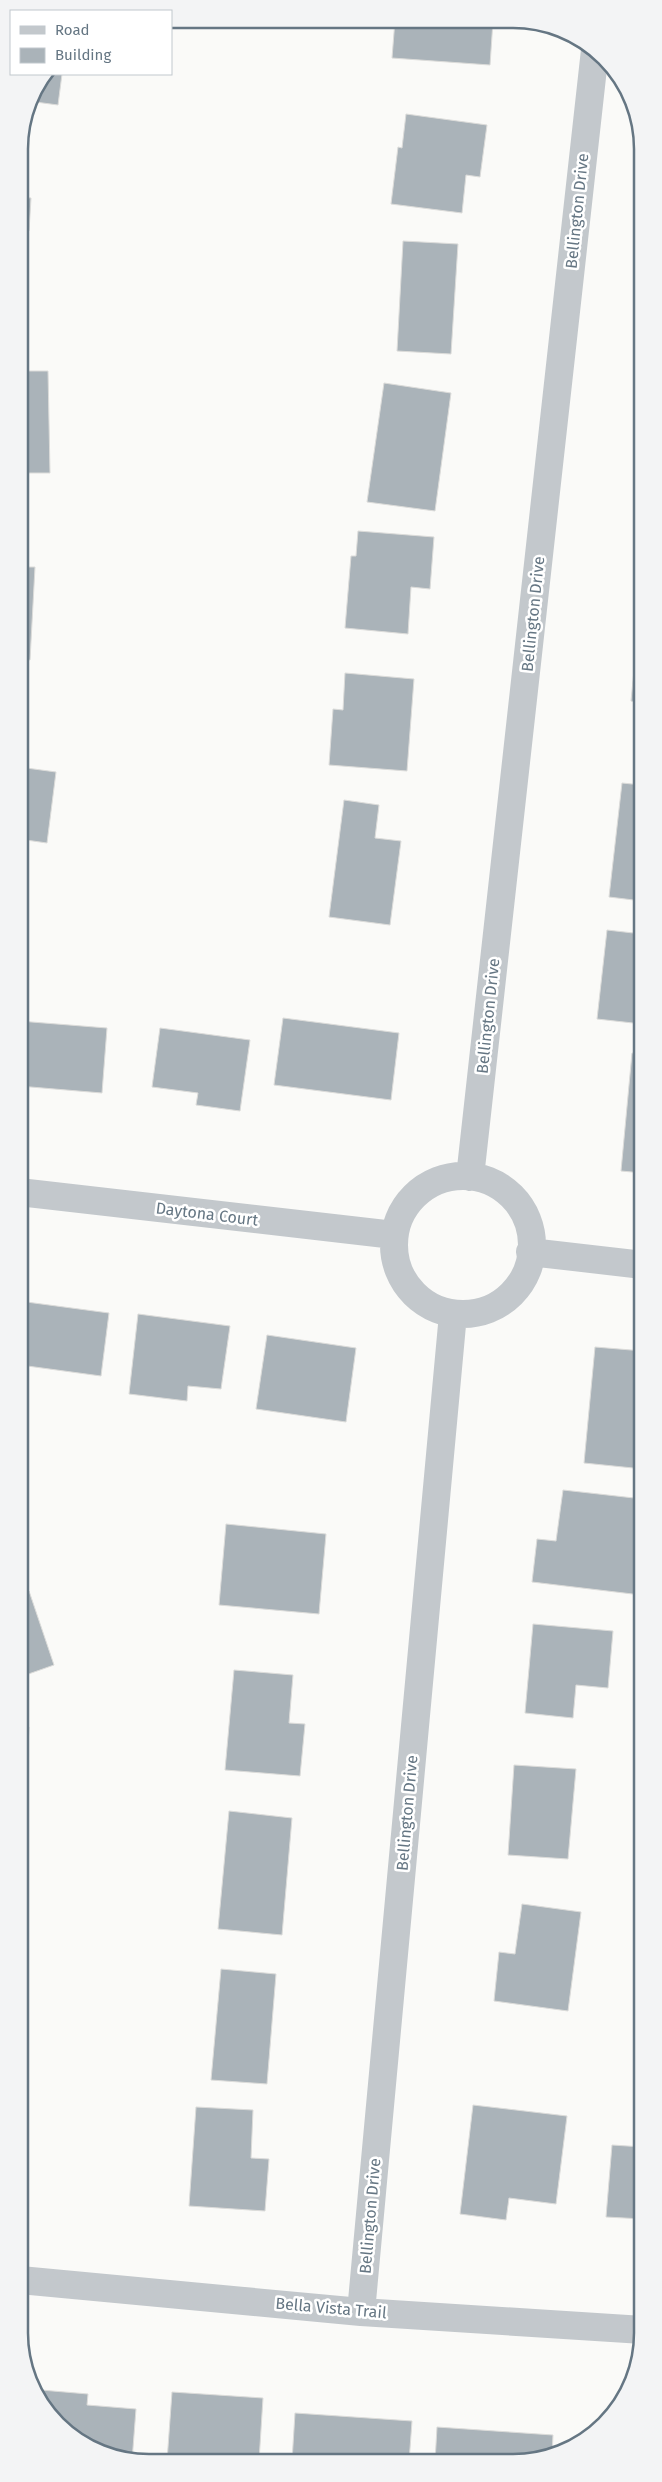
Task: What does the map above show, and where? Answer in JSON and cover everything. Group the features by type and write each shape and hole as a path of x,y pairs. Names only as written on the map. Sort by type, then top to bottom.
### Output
{"street":[{"name":"Bellington Drive","path":"470,1177 594,59"},
{"path":"455,1176 470,1177 479,1178 499,1187 516,1202 528,1221 532,1244 529,1266 518,1287 502,1303 481,1312 453,1314 436,1310 417,1298 402,1280 394,1258 394,1235 401,1214 415,1196 433,1183 455,1176"},
{"name":"Daytona Court","path":"28,1193 394,1235"},
{"path":"530,1252 634,1264"},
{"name":"Bellington Drive","path":"361,2312 453,1314"},
{"name":"Bella Vista Trail","path":"28,2281 361,2312 634,2329"}],"building":[{"path":"394,28 493,28 490,65 392,58"},
{"path":"53,75 62,75 58,105 37,102"},
{"path":"406,114 487,125 480,177 466,175 462,213 391,204 398,147 402,148"},
{"path":"28,198 31,198 28,231"},
{"path":"403,241 458,244 451,354 397,351"},
{"path":"28,371 48,371 50,473 28,473"},
{"path":"384,383 451,393 435,511 367,502"},
{"path":"358,531 434,537 430,589 411,587 408,634 345,628 351,556 356,556"},
{"path":"28,567 35,567 30,660 28,660"},
{"path":"634,670 634,702 631,701"},
{"path":"345,673 414,679 407,771 329,765 333,709 343,710"},
{"path":"28,768 56,772 47,843 28,840"},
{"path":"622,783 634,784 634,900 609,897"},
{"path":"344,800 379,805 375,838 401,841 390,925 329,917"},
{"path":"607,930 634,933 634,1023 597,1019"},
{"path":"283,1018 399,1033 391,1100 274,1085"},
{"path":"28,1022 107,1028 102,1093 28,1087"},
{"path":"160,1028 250,1040 240,1111 196,1105 198,1093 152,1087"},
{"path":"632,1053 634,1053 634,1172 621,1171"},
{"path":"28,1302 109,1313 101,1376 28,1366"},
{"path":"138,1314 230,1326 221,1389 188,1386 187,1401 129,1394"},
{"path":"267,1335 356,1348 346,1422 256,1409"},
{"path":"595,1347 634,1350 634,1468 584,1463"},
{"path":"563,1490 634,1498 634,1594 532,1582 537,1539 556,1541"},
{"path":"226,1524 326,1534 319,1614 219,1605"},
{"path":"28,1591 54,1665 28,1674"},
{"path":"533,1624 613,1631 608,1688 576,1685 573,1718 525,1713"},
{"path":"234,1670 293,1675 289,1723 305,1724 300,1776 225,1770"},
{"path":"514,1765 576,1769 568,1859 508,1855"},
{"path":"229,1811 292,1818 282,1935 218,1929"},
{"path":"522,1904 581,1912 568,2011 494,2001 499,1952 515,1954"},
{"path":"221,1969 276,1974 267,2084 211,2080"},
{"path":"473,2105 567,2116 556,2204 509,2198 506,2220 460,2214"},
{"path":"196,2107 253,2110 251,2158 269,2159 265,2211 189,2206"},
{"path":"612,2145 634,2146 634,2219 606,2217"},
{"path":"42,2390 88,2394 87,2405 136,2409 133,2453 125,2452 102,2445 81,2434 58,2413"},
{"path":"172,2392 263,2398 259,2454 168,2454"},
{"path":"295,2413 412,2421 410,2454 292,2454"},
{"path":"437,2427 553,2435 552,2448 537,2452 513,2454 435,2454"}]}
